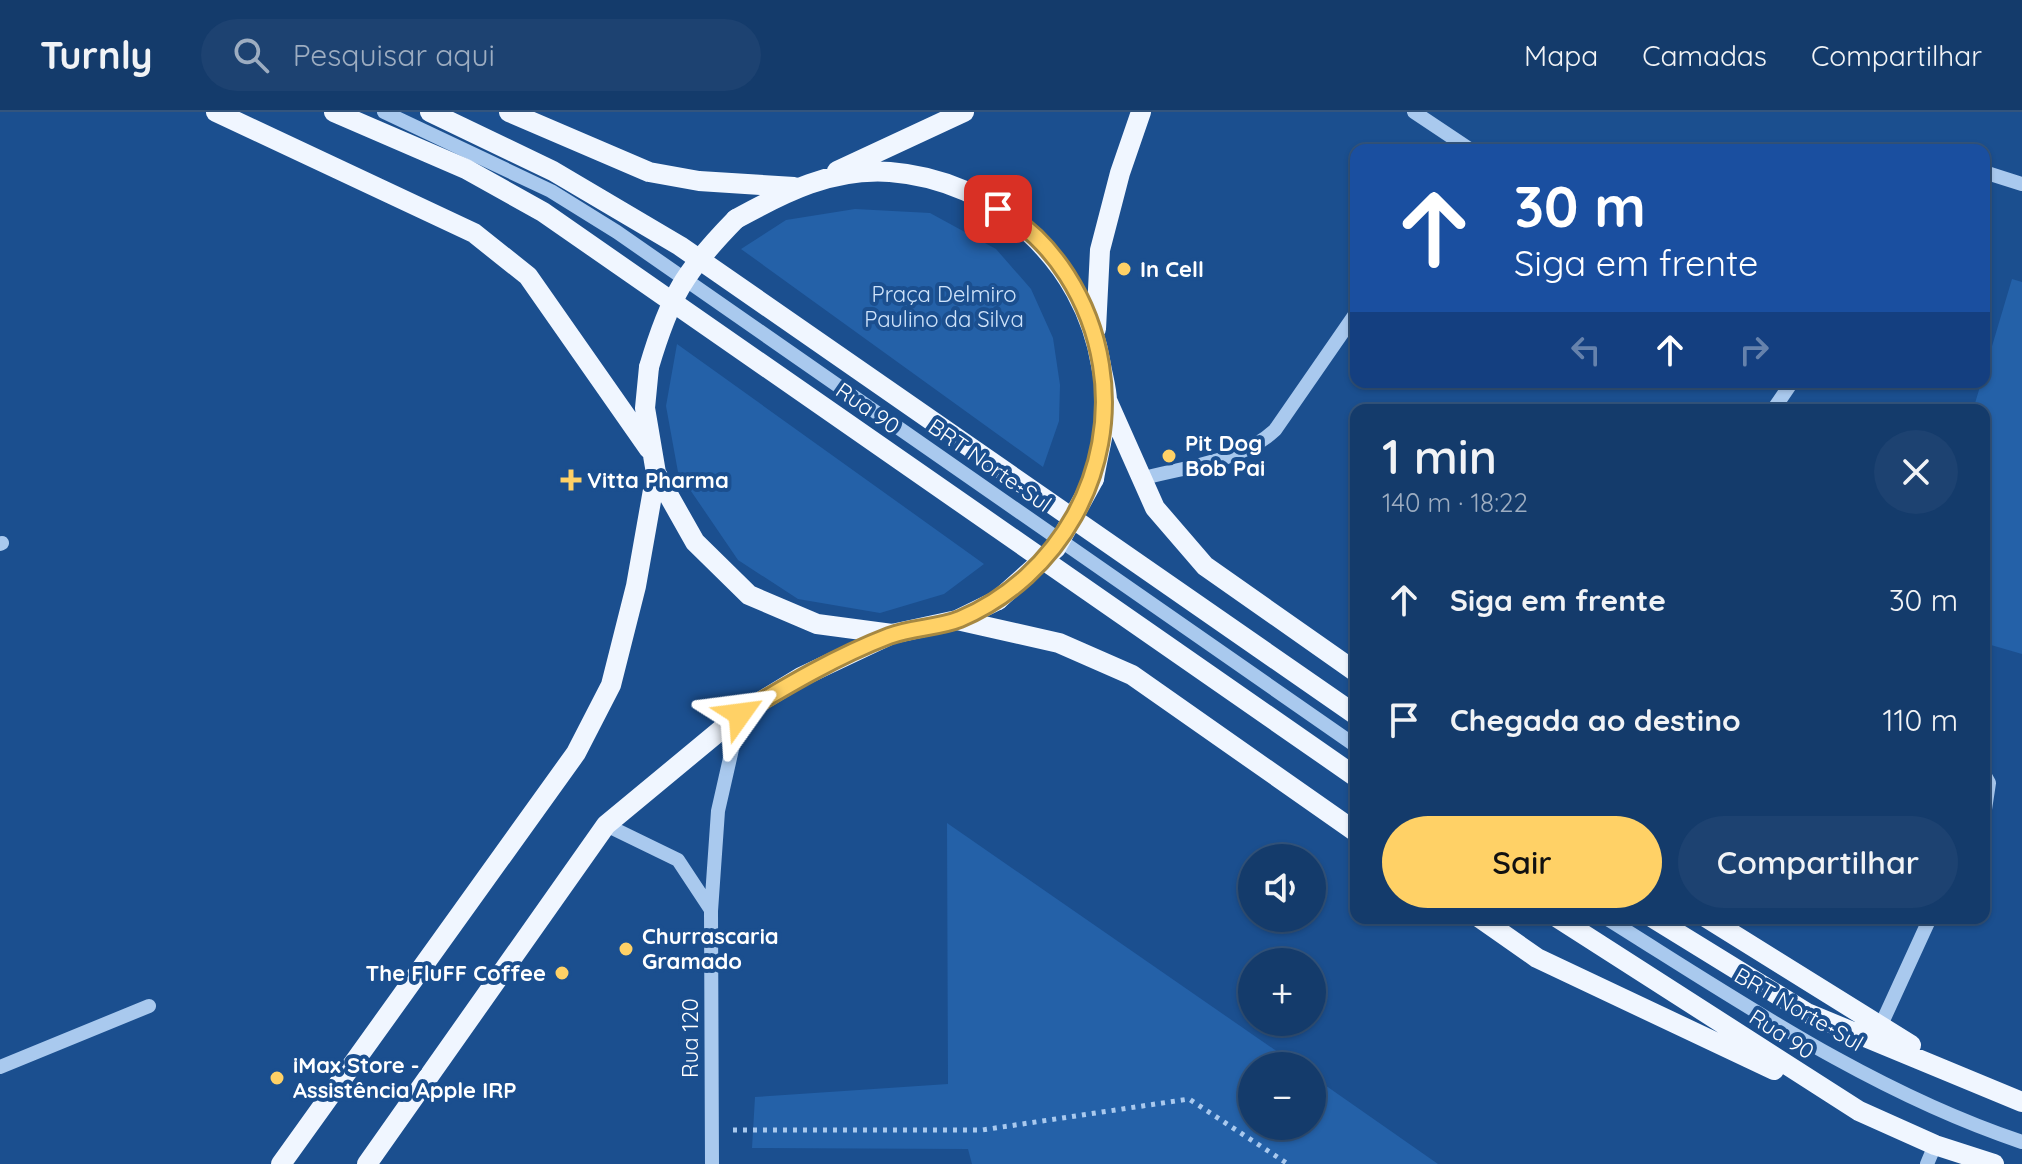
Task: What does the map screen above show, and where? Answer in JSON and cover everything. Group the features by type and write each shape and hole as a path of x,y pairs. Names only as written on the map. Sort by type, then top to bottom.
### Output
{"main road":[{"path":"216,112 474,233 528,276 649,449"},
{"name":"Rua 90","path":"334,112 466,169 543,212 1350,773"},
{"name":"Rua 90","path":"430,112 553,171 680,246 1350,711"},
{"path":"509,112 649,172 699,181 794,187"},
{"path":"892,634 817,624 749,595 695,542 656,473 649,449 645,408 649,367 665,311 695,260 736,219 794,187 821,179 964,112"},
{"path":"1141,112 1120,173 1100,250 1096,333 1107,400 1155,508 1205,566 1350,668"},
{"path":"821,179 889,172 957,186 1018,220 1065,271 1096,333"},
{"path":"367,1164 606,825 740,714 801,677 892,634 957,620 998,600 1056,548 1094,479 1107,400"},
{"path":"281,1164 576,753 611,685 636,586 656,473"},
{"path":"957,620 1059,643 1132,675 1350,828"},
{"path":"1489,924 1537,958 1859,1111"},
{"name":"Rua 90","path":"1567,924 1931,1154 1994,1164"},
{"name":"Rua 90","path":"1663,924 1807,1013 2022,1102"},
{"path":"1717,924 1948,1069"}],"street":[{"name":"BRT Norte-Sul","path":"384,112 551,191 617,232 1350,742"},
{"path":"1414,112 1461,144"},
{"path":"1990,174 2022,184"},
{"path":"1140,479 1239,453 1262,443 1275,430 1350,322"},
{"name":"Rua 120","path":"712,1164 711,911 718,811 740,714"},
{"path":"606,825 678,860 711,911"},
{"name":"BRT Norte-Sul","path":"1616,924 1797,1037 1957,1120 2022,1142"},
{"path":"1881,1025 1927,924"},
{"path":"0,1067 149,1006"}],"path":[{"path":"712,1130 982,1130 1189,1099 1288,1164"}],"green space":[{"name":"Praça Delmiro Paulino da Silva","path":"855,209 930,213 996,249 1031,289 1053,338 1060,385 1059,421 1043,467 741,249 786,220"},
{"path":"2012,279 2022,282 2022,654 1990,645 1990,404 1975,404 1980,388 1990,388 1990,353"},
{"path":"677,344 984,564 944,594 880,613 798,599 738,560 678,472 666,406"},
{"path":"947,823 1238,1024 1238,1036 1255,1036 1278,1052 1238,1052 1238,1140 1326,1140 1326,1086 1438,1164 972,1164 968,1149 752,1148 755,1097 948,1084"}],"place":[{"name":"In Cell","path":"1124,269"},
{"name":"Pit Dog Bob Pai","path":"1169,456"},
{"name":"Vitta Pharma","path":"571,480"},
{"name":"Churrascaria Gramado","path":"626,949"},
{"name":"The FluFF Coffee","path":"562,973"},
{"name":"iMax Store - Assistência Apple IRP","path":"277,1078"}],"route":[{"path":"740,714 801,677 892,634 957,620 998,600 1056,548 1094,479 1107,400 1096,333 1065,271 1018,220 998,209"}]}
